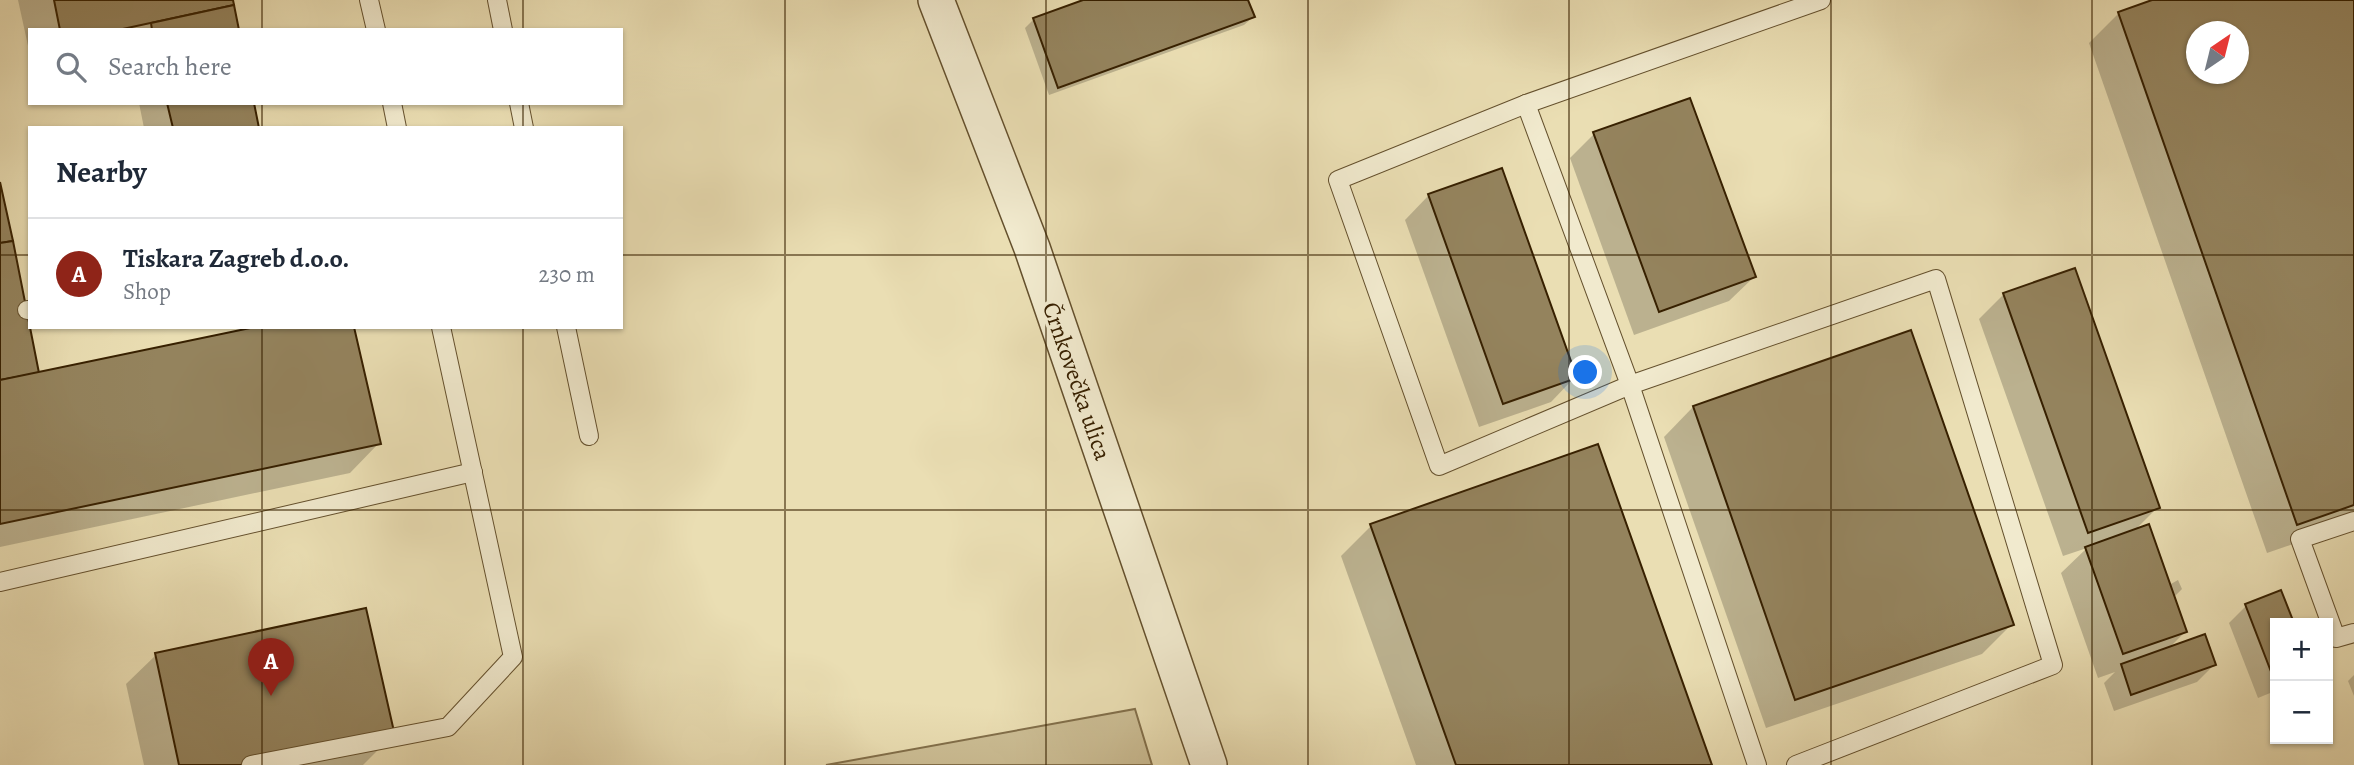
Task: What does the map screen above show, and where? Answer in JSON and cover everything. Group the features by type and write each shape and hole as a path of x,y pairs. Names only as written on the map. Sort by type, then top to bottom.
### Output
{"street":[{"name":"Črnkovečka ulica","path":"936,0 1032,248 1209,765"}],"lane":[{"path":"369,0 376,28"},
{"path":"497,0 503,28"},
{"path":"1796,765 2053,665 1937,279 1630,385 1439,466 1338,180 1526,104 1821,0"},
{"path":"1526,104 1630,385 1757,765"},
{"path":"392,105 397,126"},
{"path":"519,105 524,126"},
{"path":"251,765 448,727 513,657 441,329"},
{"path":"566,329 589,436"},
{"path":"0,582 473,472"},
{"path":"2354,521 2300,539 2336,638 2354,633"}],"shaded area":[{"path":"1135,709 1152,765 826,765"}],"building":[{"path":"54,0 233,0 234,5 127,28 60,28"},
{"path":"1083,0 1248,0 1255,17 1058,88 1033,18"},
{"path":"2152,0 2354,0 2354,505 2297,525 2118,12"},
{"path":"234,5 239,28 152,28 151,23"},
{"path":"1690,98 1756,277 1659,312 1593,132"},
{"path":"167,105 254,105 259,126 173,126"},
{"path":"1502,168 1577,378 1503,404 1428,194"},
{"path":"0,182 13,241 0,243"},
{"path":"13,241 28,329 30,329 39,373 0,380 0,243"},
{"path":"2075,268 2160,508 2088,533 2003,293"},
{"path":"245,329 354,329 381,444 0,524 0,380"},
{"path":"1911,330 2014,625 1795,700 1693,406"},
{"path":"1598,444 1712,765 1456,765 1370,524"},
{"path":"2149,524 2187,632 2123,654 2085,547"},
{"path":"2281,590 2292,618 2270,618 2270,669 2245,604"},
{"path":"366,608 395,736 259,765 179,765 155,653"},
{"path":"2205,634 2216,665 2131,695 2121,664"}],"place":[{"name":"Tiskara Zagreb d.o.o.","path":"271,696"}]}
